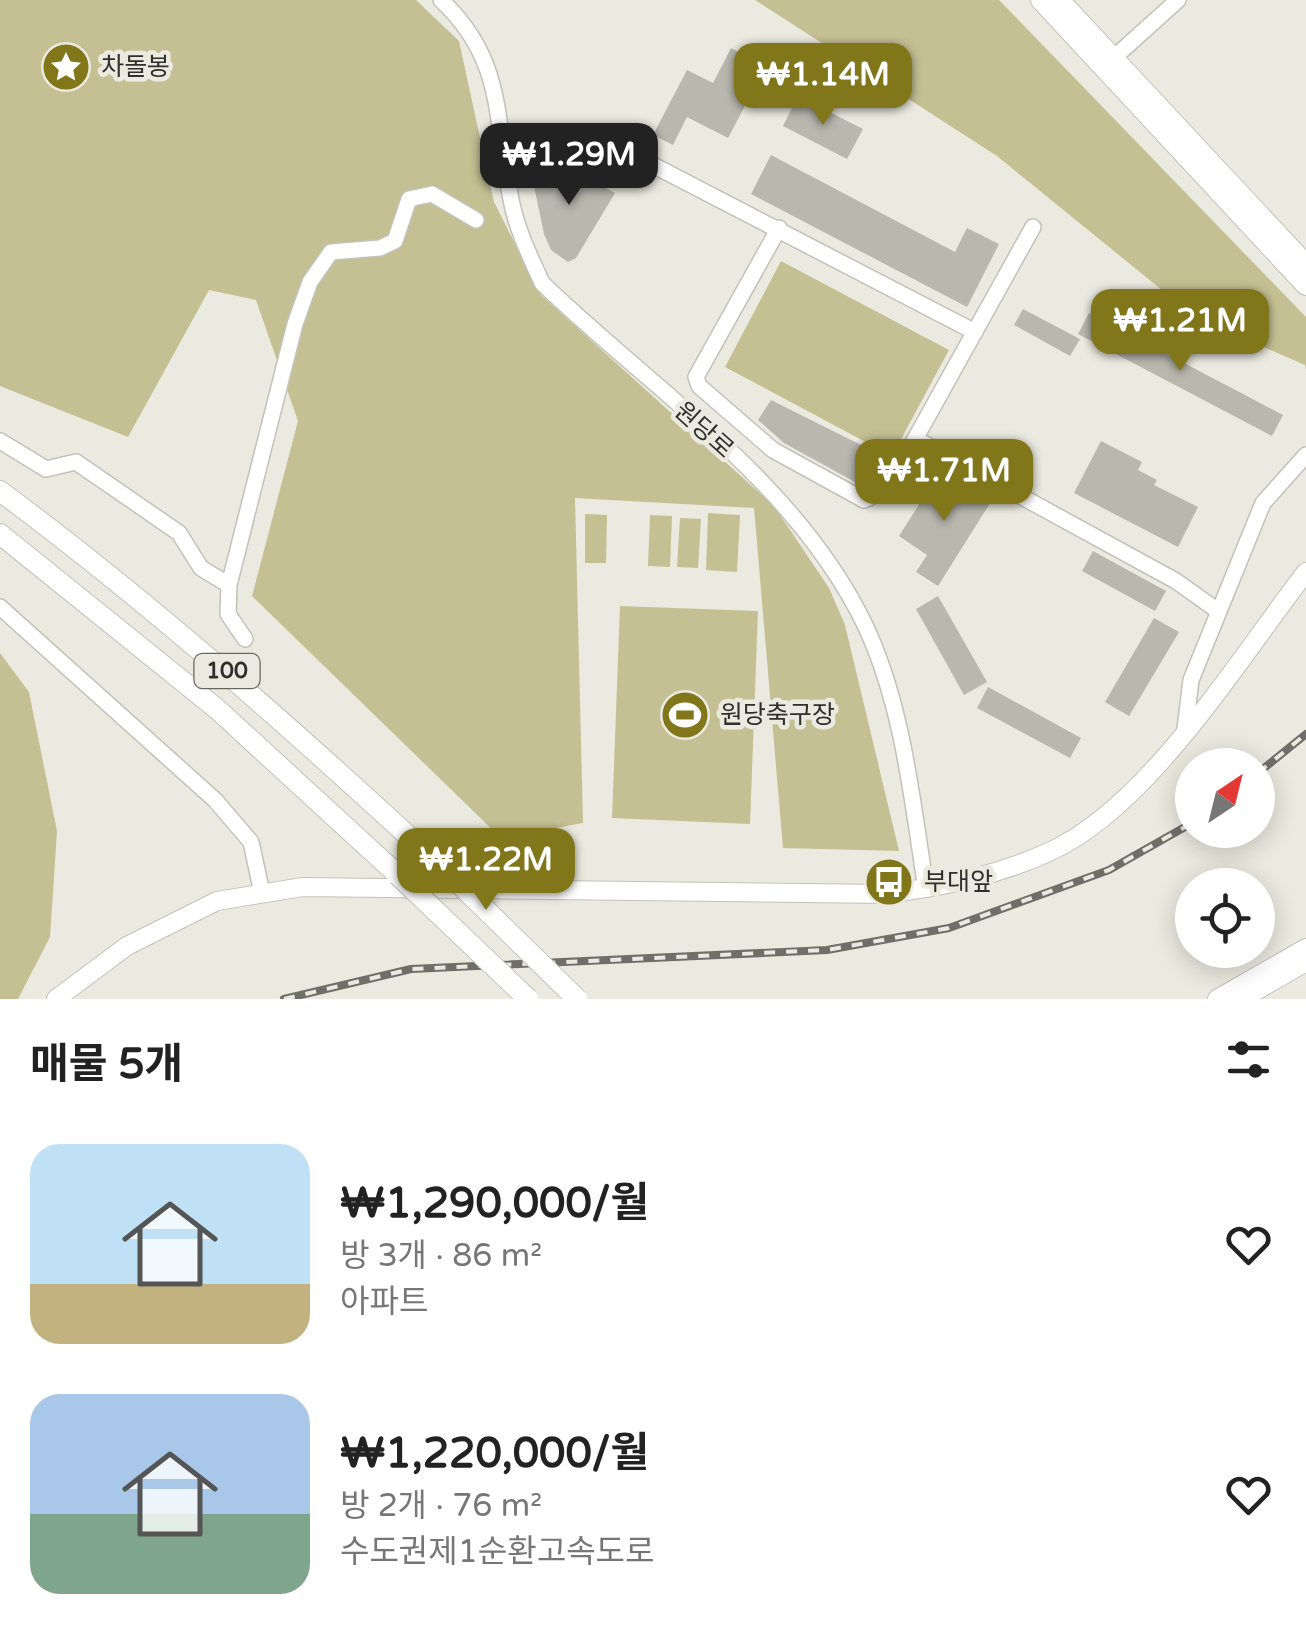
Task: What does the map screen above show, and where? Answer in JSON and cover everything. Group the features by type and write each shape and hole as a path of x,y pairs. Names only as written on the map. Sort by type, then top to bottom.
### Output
{"highway":[{"path":"1040,0 1306,265"},
{"path":"1059,0 1108,64 1306,285"},
{"name":"100","path":"0,491 118,579 237,679 442,867 577,999"},
{"name":"100","path":"0,534 217,709 528,999"}],"main road":[{"path":"56,999 142,938 217,900 302,886 887,894 967,883 1051,852 1089,829 1131,794 1306,572"},
{"path":"1217,999 1306,948"},
{"path":"1242,999 1306,962"}],"street":[{"name":"원당로","path":"442,0 467,25 489,67 504,134 510,194 522,240 542,283 787,505 846,591 865,626 892,705 926,889"},
{"path":"1108,64 1178,0"},
{"path":"504,134 612,151 647,162 974,332"},
{"path":"244,639 228,614 229,584 295,324 310,282 331,252 380,248 395,241 409,199 432,194 476,220"},
{"path":"779,228 696,370 699,386 773,450 852,498 864,500 879,493 916,439 1033,227"},
{"path":"916,439 1176,581 1218,611"},
{"path":"0,441 46,469 76,462 178,533 200,568 229,584"},
{"path":"1185,729 1190,680 1263,503 1306,455"},
{"path":"0,607 215,800 251,842 262,893"}],"shaded area":[{"path":"0,0 416,0 459,41 494,202 541,295 774,506 829,588 845,625 899,851 783,848 754,508 575,498 583,823 501,838 252,596 298,421 256,300 209,290 128,437 0,386"},
{"path":"755,0 999,0 1306,317 1306,370 1305,365 1243,338 1173,299 997,156"},
{"path":"781,261 949,350 892,456 725,367"},
{"path":"708,513 740,515 737,572 706,570"},
{"path":"585,514 607,515 606,563 585,563"},
{"path":"650,515 672,516 670,567 648,566"},
{"path":"680,518 701,519 698,568 677,567"},
{"name":"원당축구장","path":"620,606 758,611 750,824 612,818"},
{"path":"0,653 29,692 57,831 50,937 18,999 0,999"}],"building":[{"path":"731,48 766,66 728,138 687,117 673,145 653,135 687,70 713,83"},
{"path":"798,96 863,129 847,159 783,126"},
{"path":"771,155 955,252 967,228 999,244 967,307 751,194"},
{"path":"549,158 615,193 576,258 568,262 551,250 534,186"},
{"path":"1023,309 1080,339 1070,356 1014,325"},
{"path":"1089,313 1283,415 1272,436 1078,334"},
{"path":"771,400 887,458 872,484 864,487 784,443 758,420"},
{"path":"1101,441 1142,462 1138,470 1157,480 1154,485 1198,507 1178,547 1074,493"},
{"path":"941,470 992,500 938,586 916,572 927,555 899,536"},
{"path":"1093,551 1166,591 1155,611 1082,571"},
{"path":"938,596 987,682 964,695 916,609"},
{"path":"1154,618 1179,632 1129,716 1105,702"},
{"path":"988,687 1081,738 1070,758 977,708"}],"railway":[{"path":"1275,759 1306,734"},
{"path":"284,999 411,969 827,950 949,928 1109,870 1175,833"}],"place":[{"name":"차돌봉","path":"66,67"},
{"name":"원당축구장","path":"685,715"},
{"name":"부대앞","path":"889,882"}]}
